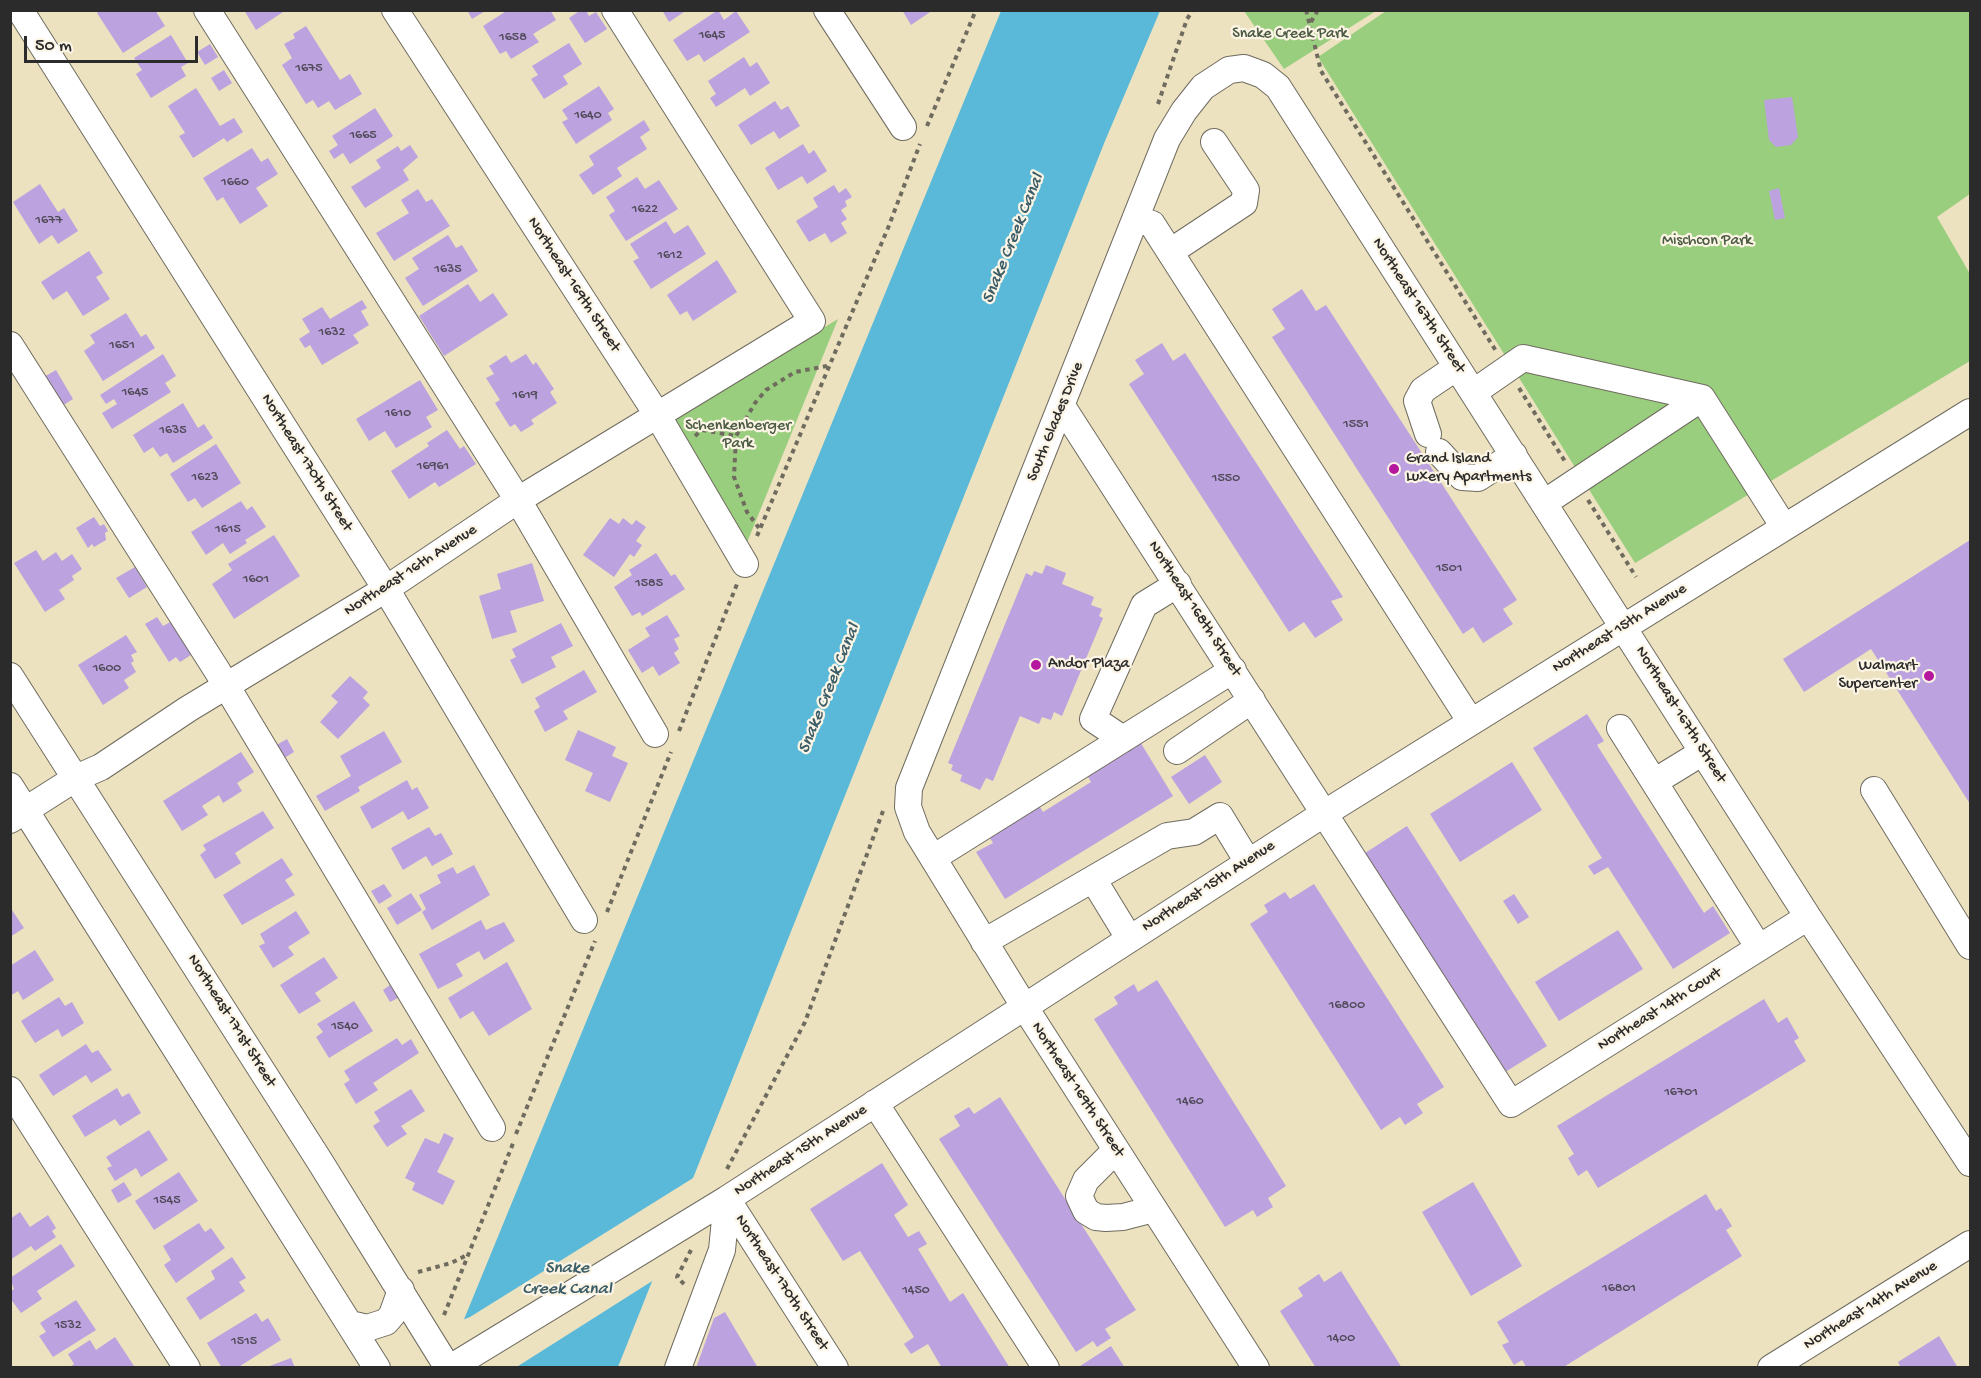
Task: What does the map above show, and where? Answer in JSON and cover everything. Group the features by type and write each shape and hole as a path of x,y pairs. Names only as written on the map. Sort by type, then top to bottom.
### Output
{"street":[{"name":"Northeast 170th Street","path":"20,10 596,924"},
{"path":"207,10 668,739"},
{"name":"Northeast 169th Street","path":"395,10 658,416 745,564"},
{"name":"Northeast 16th Avenue","path":"18,815 76,778 102,767 121,752 386,589 518,500 812,321 615,10"},
{"path":"827,10 917,131"},
{"name":"South Glades Drive","path":"909,807 909,788 1167,139 1184,111 1203,87 1229,70 1244,68"},
{"name":"Northeast 167th Street","path":"1244,68 1263,75 1278,87 1808,917 1971,1163"},
{"path":"1170,252 1244,203 1245,190 1214,142"},
{"path":"1136,219 1152,224 1471,722"},
{"path":"10,345 226,687 492,1128"},
{"path":"1474,392 1523,358 1702,398 1784,527"},
{"path":"1457,367 1423,390 1417,401 1434,443 1462,477 1479,478 1514,455"},
{"path":"1545,503 1702,398"},
{"name":"Northeast 168th Street","path":"1062,406 1511,1104"},
{"name":"Northeast 15th Avenue","path":"445,1361 703,1214 1325,813 1971,412"},
{"path":"1123,739 1093,719 1144,605 1178,584"},
{"path":"933,858 1233,670"},
{"name":"Northeast 171st Street","path":"10,676 410,1282 445,1361"},
{"path":"1177,751 1252,699"},
{"path":"1620,728 1759,948"},
{"path":"1654,782 1703,752"},
{"path":"10,786 18,815 377,1368"},
{"path":"1874,790 1971,946"},
{"name":"Northeast 169th Street","path":"909,807 917,832 984,942 1256,1368"},
{"path":"984,942 1167,836 1194,832 1220,816 1248,862"},
{"path":"1094,879 1130,938"},
{"name":"Northeast 14th Court","path":"1511,1104 1808,917"},
{"path":"10,1090 187,1368"},
{"path":"875,1102 1046,1368"},
{"path":"1116,1150 1086,1180 1079,1196 1086,1211 1096,1217 1106,1218 1123,1217 1154,1209"},
{"name":"Northeast 170th Street","path":"727,1199 835,1368"},
{"path":"678,1368 722,1250 727,1199"},
{"name":"Northeast 14th Avenue","path":"1772,1368 1971,1244"},
{"path":"350,1324 367,1328 386,1322 410,1282"}],"path":[{"path":"441,1324 668,739 888,228 917,131 976,10"},
{"path":"1306,10 1321,71 1636,577"},
{"path":"1311,23 1318,10"},
{"path":"760,529 747,512 734,477 736,436 755,403 766,390 795,372 828,366"},
{"path":"702,430 736,436"},
{"path":"410,1282 467,1254"}],"green space":[{"name":"Snake Creek Park","path":"1244,11 1376,11 1284,69"},
{"name":"Mischcon Park","path":"1386,11 1970,11 1970,194 1937,217 1970,274 1970,361 1635,563 1318,57"},
{"name":"Schenkenberger Park","path":"838,319 746,545 671,420"}],"water":[{"name":"Snake Creek Canal","path":"1001,11 1160,11 1105,141 618,1367 444,1368"}],"pier":[{"path":"698,1175 657,1278 515,1368 441,1368 460,1321 470,1317"}],"building":[{"path":"100,10 155,10 165,26 123,53 97,13"},
{"path":"244,10 286,10 256,30"},
{"path":"467,10 487,10 472,19"},
{"path":"508,10 550,10 556,20 533,34 539,42 511,59 506,51 500,54 483,26"},
{"path":"581,10 586,10 589,16 596,12 607,29 585,43 569,18"},
{"path":"662,10 687,10 669,22"},
{"path":"718,10 724,20 736,11 750,32 704,62 699,54 687,61 673,40"},
{"path":"902,10 933,10 911,25"},
{"path":"306,26 340,80 350,74 362,94 335,110 329,101 318,108 313,100 306,104 282,65 292,58 284,44 295,38 293,34"},
{"path":"171,35 188,63 181,67 186,76 151,98 136,74 142,70 134,58"},
{"path":"569,43 582,64 563,76 568,84 544,99 531,79 538,75 532,66"},
{"path":"210,44 218,57 205,65 197,52"},
{"path":"744,57 750,67 757,62 770,83 750,96 745,88 716,107 710,98 716,94 708,81"},
{"path":"224,70 232,83 219,91 211,78"},
{"path":"599,86 614,109 608,113 612,120 576,144 562,122 568,119 562,110"},
{"path":"196,88 220,126 234,118 243,132 227,142 224,138 193,158 179,136 185,133 168,106"},
{"path":"1792,97 1798,137 1791,145 1776,147 1769,140 1764,100"},
{"path":"775,101 781,110 788,106 800,126 779,139 774,131 751,145 738,125"},
{"path":"375,108 393,136 350,164 343,153 334,159 329,151 338,145 332,136"},
{"path":"644,120 650,130 640,137 647,149 617,168 622,176 593,195 579,175 594,165 589,156"},
{"path":"803,144 809,154 814,150 827,171 807,184 802,176 778,190 765,168"},
{"path":"410,145 418,157 403,170 409,180 365,208 351,187 381,168 376,160 398,146 401,151"},
{"path":"252,148 261,162 268,158 278,174 256,188 268,206 240,224 223,197 217,201 203,178"},
{"path":"637,177 645,189 659,180 678,209 626,241 609,215 615,211 606,197"},
{"path":"40,184 58,212 64,208 78,231 58,244 52,235 39,244 13,202"},
{"path":"834,185 839,193 846,188 852,197 845,201 847,206 841,210 847,219 841,223 847,233 831,243 825,233 809,242 796,221 818,207 813,198"},
{"path":"1779,188 1785,218 1775,220 1769,191"},
{"path":"418,189 426,202 432,199 450,226 394,261 376,233 409,213 401,200"},
{"path":"666,221 674,234 688,225 706,254 651,289 633,261 639,258 630,244"},
{"path":"448,235 456,248 462,245 478,271 423,306 405,278 419,269 412,258"},
{"path":"89,251 103,273 96,277 110,299 83,316 67,291 53,300 41,282"},
{"path":"717,260 737,292 693,321 687,311 680,315 667,295"},
{"path":"468,284 480,302 493,293 508,315 444,356 419,316"},
{"name":"Grand Island Luxery Apartments","path":"1302,289 1316,311 1326,305 1517,600 1503,609 1513,624 1483,643 1473,627 1463,634 1272,337 1285,329 1272,309"},
{"path":"362,300 367,308 361,311 369,325 353,335 359,343 322,365 310,345 305,348 299,339 310,332 302,319 322,307 330,319"},
{"path":"126,313 141,337 146,334 155,348 103,381 84,351 95,343 90,335"},
{"path":"1162,343 1173,361 1185,353 1343,597 1331,601 1343,620 1315,638 1304,622 1289,632 1129,384 1144,374 1135,360"},
{"path":"163,354 176,376 165,383 171,392 112,429 102,413 117,404 114,399 106,404 100,395"},
{"path":"526,354 533,365 536,362 554,389 550,392 557,403 531,420 534,424 521,432 515,424 510,427 495,403 500,400 486,378 494,374 489,366 506,355 511,363"},
{"path":"56,370 73,399 62,406 44,377"},
{"path":"420,380 438,410 426,417 432,427 396,448 385,431 369,441 356,419"},
{"path":"183,403 198,428 204,424 213,438 173,463 167,453 160,457 153,447 144,453 133,435"},
{"path":"447,430 460,449 464,446 476,464 439,487 435,482 409,499 391,471 429,446 427,443"},
{"path":"216,444 241,483 202,508 195,498 188,502 170,474"},
{"path":"241,501 247,510 252,506 266,527 245,540 247,543 230,554 223,543 206,555 191,532"},
{"path":"94,517 100,526 104,524 108,531 105,533 106,540 94,547 92,544 88,548 76,528"},
{"path":"610,518 619,524 623,518 632,525 636,520 646,527 636,541 642,545 634,557 630,554 614,577 583,555"},
{"path":"274,535 300,576 234,619 212,584 232,570 228,564"},
{"name":"Walmart Supercenter","path":"1970,540 1970,804 1871,649 1804,692 1783,659"},
{"path":"36,550 43,561 56,552 62,561 72,554 82,569 72,576 74,580 59,590 65,599 45,612 14,563"},
{"path":"656,553 671,576 675,574 685,589 642,616 640,612 632,616 614,587 632,575 629,570"},
{"path":"532,563 544,601 510,611 517,632 492,639 479,596 501,589 497,574"},
{"name":"Andor Plaza","path":"1046,565 1066,573 1062,584 1094,597 1091,605 1102,609 1099,616 1103,618 1062,716 1054,712 1051,720 1042,717 1039,724 1020,716 993,781 986,778 980,790 960,781 962,775 951,770 953,765 948,763 1026,573 1032,576 1034,571 1042,574"},
{"path":"135,567 147,587 129,598 116,578"},
{"path":"667,615 680,636 674,639 679,649 674,653 680,663 659,676 653,666 642,673 628,650 650,636 645,628"},
{"path":"157,617 163,626 174,620 194,653 180,662 176,657 169,662 145,624"},
{"path":"561,623 573,646 551,657 556,667 522,684 510,660 516,657 512,649"},
{"path":"126,635 137,652 131,655 134,661 131,663 136,672 124,680 129,688 103,705 78,665"},
{"path":"584,670 597,692 563,711 568,719 545,732 534,711 540,707 535,698"},
{"path":"350,676 368,692 363,698 370,705 338,739 320,722 338,702 331,696"},
{"path":"1587,714 1604,741 1597,745 1704,913 1713,906 1730,933 1673,969 1608,867 1594,875 1588,866 1602,858 1533,748"},
{"path":"578,730 616,747 612,756 628,763 610,802 585,791 593,773 565,760"},
{"path":"384,731 402,762 358,787 360,791 325,811 316,796 351,776 340,756"},
{"path":"287,739 294,752 281,760 273,747"},
{"path":"1139,740 1173,796 1005,899 976,852 993,843 988,835 1038,804 1043,812 1091,782 1086,773"},
{"path":"241,752 254,772 237,783 242,791 223,803 219,795 202,806 208,815 182,831 163,801"},
{"path":"1205,755 1222,782 1189,804 1171,777"},
{"path":"1512,762 1542,810 1460,862 1430,814"},
{"path":"407,780 412,790 417,787 429,808 408,820 403,811 372,829 360,807"},
{"path":"263,811 274,828 235,853 241,863 215,879 200,855 206,850 203,845"},
{"path":"1407,826 1547,1046 1502,1074 1362,855"},
{"path":"429,827 435,836 441,833 453,854 432,866 426,856 403,870 391,848"},
{"path":"282,858 293,875 285,880 295,895 242,925 223,895"},
{"path":"474,865 490,895 432,930 422,912 426,909 419,895 441,883 437,875 453,867 457,874"},
{"path":"384,884 392,896 379,904 371,891"},
{"path":"1314,884 1444,1087 1417,1104 1423,1113 1405,1125 1400,1117 1381,1130 1250,924 1268,912 1264,905 1285,892 1290,899"},
{"path":"411,893 422,910 397,925 387,908"},
{"path":"1514,894 1529,917 1518,924 1503,901"},
{"path":"10,907 24,928 10,937"},
{"path":"296,911 310,933 288,947 294,955 273,968 259,946 265,943 260,934"},
{"path":"481,920 486,930 504,922 515,941 484,960 479,951 456,964 463,976 438,989 419,954"},
{"path":"1618,930 1643,969 1559,1021 1535,982"},
{"path":"35,950 54,980 23,1000 18,991 10,996 10,966"},
{"path":"324,957 338,978 315,993 321,1001 299,1014 280,985"},
{"path":"507,962 532,1009 489,1036 473,1011 460,1019 448,998"},
{"path":"1157,980 1286,1186 1268,1198 1273,1207 1257,1217 1253,1210 1225,1227 1094,1019 1118,1004 1114,997 1134,984 1138,992"},
{"path":"390,985 398,998 390,1002 383,990"},
{"path":"59,997 65,1006 72,1002 84,1023 62,1037 58,1029 35,1043 21,1021"},
{"path":"1764,999 1778,1023 1787,1017 1799,1038 1794,1041 1806,1061 1598,1188 1587,1170 1578,1176 1568,1158 1574,1154 1557,1126"},
{"path":"354,1001 373,1031 329,1058 316,1037 323,1032 317,1024"},
{"path":"397,1038 402,1045 411,1039 419,1053 373,1083 378,1090 356,1104 344,1084 350,1080 344,1071"},
{"path":"86,1044 92,1053 98,1050 112,1070 91,1083 86,1075 53,1096 39,1075"},
{"path":"117,1088 122,1097 129,1093 141,1113 120,1126 115,1119 85,1137 72,1116"},
{"path":"411,1089 425,1111 401,1126 407,1134 387,1147 373,1126 380,1121 374,1112"},
{"path":"1000,1097 1136,1310 1105,1329 1111,1338 1097,1347 1093,1341 1076,1352 939,1139 960,1126 954,1116 969,1107 974,1114"},
{"path":"149,1130 168,1160 141,1177 136,1168 115,1181 107,1168 112,1166 106,1157"},
{"path":"444,1133 454,1138 437,1172 455,1181 443,1205 412,1190 415,1183 405,1178 425,1138 439,1144"},
{"path":"882,1163 908,1205 894,1215 908,1237 919,1231 927,1244 918,1249 950,1302 963,1293 1010,1368 942,1368 928,1344 911,1354 904,1344 914,1337 860,1251 843,1261 810,1209"},
{"path":"179,1172 198,1201 154,1230 135,1201"},
{"path":"124,1182 132,1195 118,1203 111,1190"},
{"path":"1473,1182 1522,1266 1471,1296 1422,1212"},
{"path":"1706,1194 1716,1211 1721,1208 1732,1226 1726,1230 1742,1256 1562,1368 1527,1368 1522,1360 1514,1365 1502,1345 1509,1342 1497,1322"},
{"path":"20,1212 30,1227 48,1215 56,1228 52,1231 56,1237 35,1251 31,1246 10,1260 10,1219"},
{"path":"199,1223 205,1232 211,1228 225,1248 176,1283 164,1265 171,1260 163,1246"},
{"path":"61,1244 75,1266 37,1291 42,1299 21,1313 10,1298 10,1292 14,1289 10,1278"},
{"path":"232,1257 246,1278 239,1282 245,1291 200,1320 186,1298 215,1279 211,1271"},
{"path":"1341,1271 1402,1368 1316,1368 1280,1311 1303,1296 1298,1288 1319,1274 1324,1282"},
{"path":"76,1300 96,1330 53,1357 39,1336 46,1332 40,1323"},
{"path":"725,1312 758,1368 696,1368 714,1318"},
{"path":"256,1313 262,1322 268,1318 281,1340 237,1368 222,1368 207,1343"},
{"path":"1939,1336 1958,1368 1901,1368 1898,1362"},
{"path":"115,1337 134,1366 69,1368 74,1364 68,1354 90,1340 96,1350"},
{"path":"1111,1346 1125,1368 1077,1368"},
{"path":"291,1358 295,1368 267,1368 267,1367"}],"place":[{"name":"Grand Island Luxery Apartments","path":"1394,469"},
{"name":"Andor Plaza","path":"1036,665"},
{"name":"Walmart Supercenter","path":"1929,676"}]}
